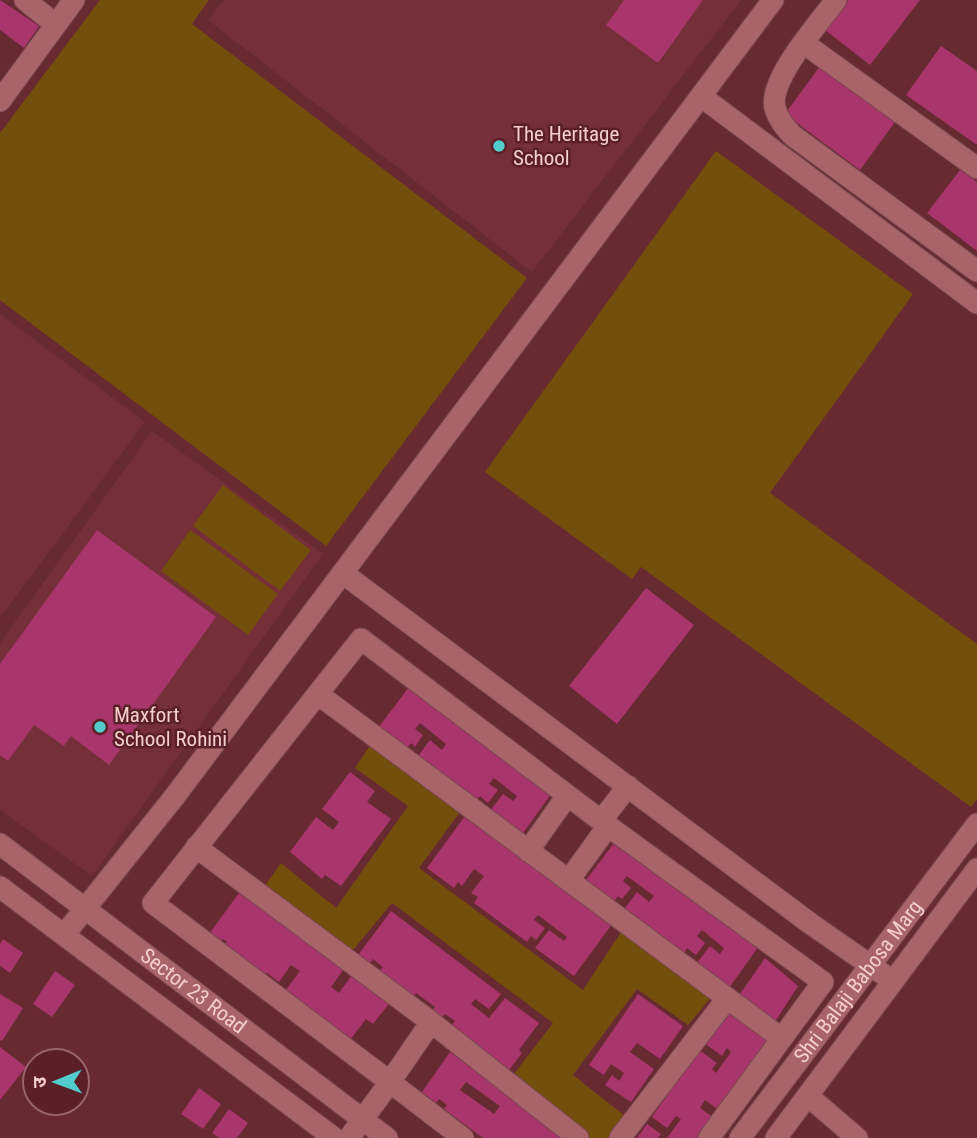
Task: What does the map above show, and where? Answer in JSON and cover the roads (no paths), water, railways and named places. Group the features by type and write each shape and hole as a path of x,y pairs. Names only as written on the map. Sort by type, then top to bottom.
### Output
{"street":[{"path":"25,0 55,24"},
{"path":"0,101 74,0"},
{"path":"64,935 87,909 344,574 773,0"},
{"path":"836,0 776,85 774,105 779,121 792,135 977,271"},
{"path":"805,44 977,168"},
{"path":"702,97 977,303"},
{"path":"344,574 811,924 894,981"},
{"path":"463,1138 153,904 361,639 604,824 823,982 709,1138"},
{"path":"319,695 726,1000 781,1038"},
{"path":"569,880 628,786"},
{"path":"528,851 567,796"},
{"name":"Shri Balaji Babosa Marg","path":"740,1138 977,824"},
{"name":"Sector 23 Road","path":"0,844 387,1138"},
{"path":"196,847 431,1022 578,1138"},
{"name":"Shri Balaji Babosa Marg","path":"776,1138 977,869"},
{"name":"Sector 23 Road","path":"0,887 334,1138"},
{"path":"620,1138 726,1000"},
{"path":"349,1138 431,1022"},
{"path":"808,1096 857,1138"}],"place":[{"name":"The Heritage School","path":"499,146"},
{"name":"Maxfort School Rohini","path":"100,727"}]}
